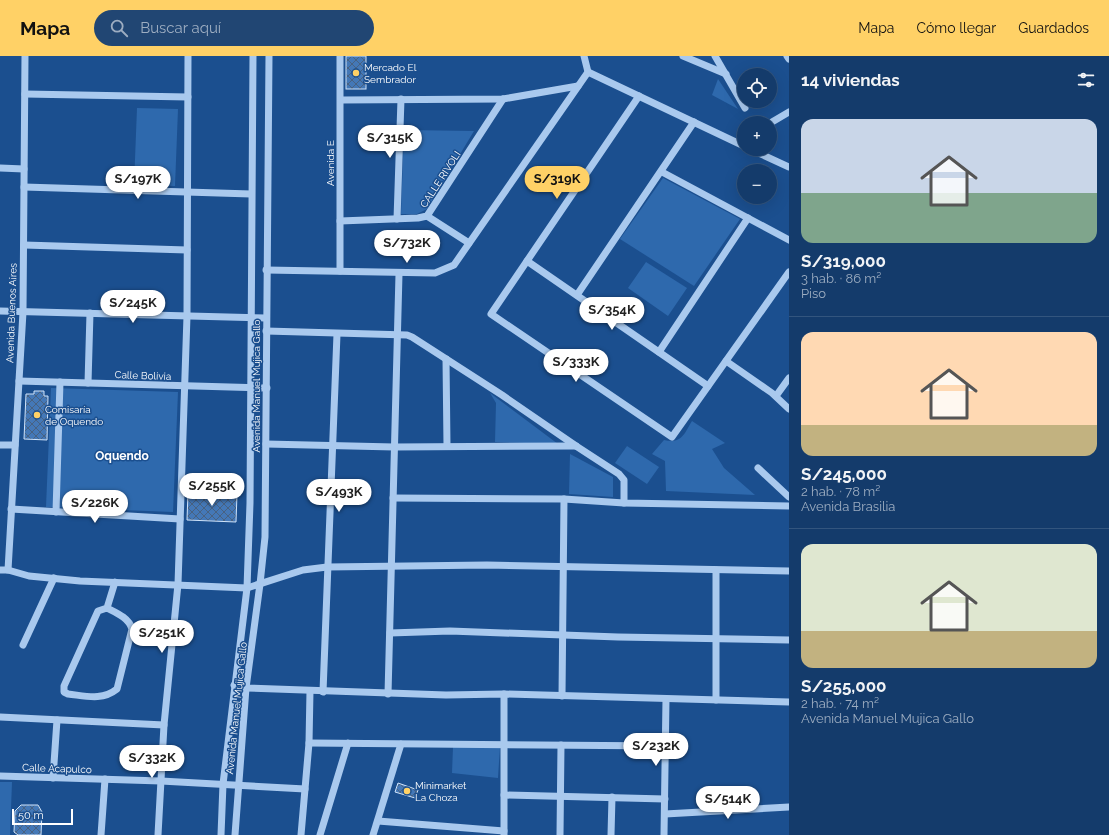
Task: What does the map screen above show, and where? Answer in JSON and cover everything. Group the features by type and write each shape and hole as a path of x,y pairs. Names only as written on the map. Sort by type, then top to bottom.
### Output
{"street":[{"name":"Avenida Buenos Aires","path":"4,570 11,509 23,312 25,56"},
{"path":"158,835 164,725 178,584 187,316 188,56"},
{"name":"Avenida Manuel Mujica Gallo","path":"221,835 224,784 234,685 247,588 251,388 253,56"},
{"name":"Avenida Manuel Mujica Gallo","path":"235,835 246,688 265,537 267,388 266,270 269,56"},
{"name":"Avenida E","path":"340,56 340,271"},
{"path":"266,270 340,271 399,274 435,273 444,271 454,266 588,72 584,56"},
{"path":"683,56 726,74"},
{"path":"715,56 737,94"},
{"path":"588,72 737,143"},
{"path":"341,100 503,99 578,86"},
{"path":"25,94 188,97"},
{"path":"638,96 491,314 672,437 789,272"},
{"path":"397,219 401,99"},
{"name":"CALLE RIVOLI","path":"340,221 418,218 427,216 503,99"},
{"path":"777,119 789,112"},
{"path":"577,295 662,172 694,122"},
{"path":"764,156 789,168"},
{"path":"0,168 24,169"},
{"path":"662,172 789,240"},
{"path":"24,187 252,194"},
{"path":"427,216 469,243"},
{"path":"659,352 748,218"},
{"path":"24,245 187,250"},
{"path":"527,261 708,386"},
{"path":"388,694 394,446 399,334 399,274"},
{"path":"0,311 266,318"},
{"path":"88,383 90,313"},
{"path":"266,332 399,334 412,337 502,395 619,474 624,480 624,502"},
{"path":"323,692 337,334"},
{"path":"446,359 447,446"},
{"path":"726,361 776,396 789,408"},
{"path":"776,396 789,378"},
{"name":"Calle Bolivia","path":"19,381 267,388"},
{"path":"56,512 60,382"},
{"path":"266,444 576,446"},
{"path":"0,445 15,445"},
{"path":"758,468 789,497"},
{"path":"393,498 564,499 789,506"},
{"path":"562,696 562,636 565,567 564,499"},
{"path":"11,509 180,519"},
{"path":"4,570 29,576 54,578 247,588 303,570 327,567 391,568 487,565 789,571"},
{"path":"716,570 716,700"},
{"path":"23,645 54,578"},
{"path":"107,608 126,619 130,623 132,629 117,688 111,694 101,697 68,694 64,692 64,686 98,612 107,608 115,582"},
{"path":"390,633 450,631 562,636 789,640"},
{"path":"234,685 246,688 388,694 504,694 789,702"},
{"path":"301,835 309,743 310,691"},
{"path":"378,821 504,833 504,694"},
{"path":"664,835 666,698"},
{"path":"0,717 164,725"},
{"path":"52,778 56,720"},
{"path":"309,743 666,746"},
{"path":"320,835 348,744"},
{"path":"373,835 401,744"},
{"path":"560,835 561,745"},
{"name":"Calle Acapulco","path":"0,776 161,781 305,789"},
{"path":"100,835 105,779"},
{"path":"504,794 665,799"},
{"path":"611,835 612,797"},
{"path":"665,814 789,807"}],"shaded area":[{"path":"718,79 738,109 712,95"},
{"path":"137,108 178,109 175,186 134,185"},
{"path":"404,130 474,131 427,209 417,214 401,214"},
{"path":"663,178 740,219 694,286 620,239"},
{"path":"646,262 687,288 668,316 628,288"},
{"path":"51,388 178,392 173,512 46,507"},
{"path":"490,393 558,444 495,442 496,403"},
{"path":"692,421 725,443 712,449 724,468 755,495 666,491 665,461 652,454 664,440 675,441 682,437"},
{"path":"627,446 659,467 647,484 615,463"},
{"path":"570,454 613,477 613,497 569,494"},
{"path":"453,747 500,747 498,778 452,773"},
{"path":"0,782 12,782 10,835 0,835"}],"building":[{"name":"Mercado El Sembrador","path":"346,56 366,56 366,89 346,89"},
{"name":"Comisaría de Oquendo","path":"34,391 44,391 44,396 48,396 47,440 24,439 26,394 34,394"},
{"path":"188,492 237,494 236,522 187,520"},
{"name":"Minimarket La Choza","path":"398,783 418,790 415,798 395,792"},
{"path":"21,805 38,805 42,812 41,835 18,835 14,832 15,811"}],"place":[{"name":"Mercado El Sembrador","path":"356,73"},
{"name":"Comisaría de Oquendo","path":"37,415"},
{"name":"Minimarket La Choza","path":"407,791"}],"district":[{"name":"Oquendo","path":"122,456"}]}
